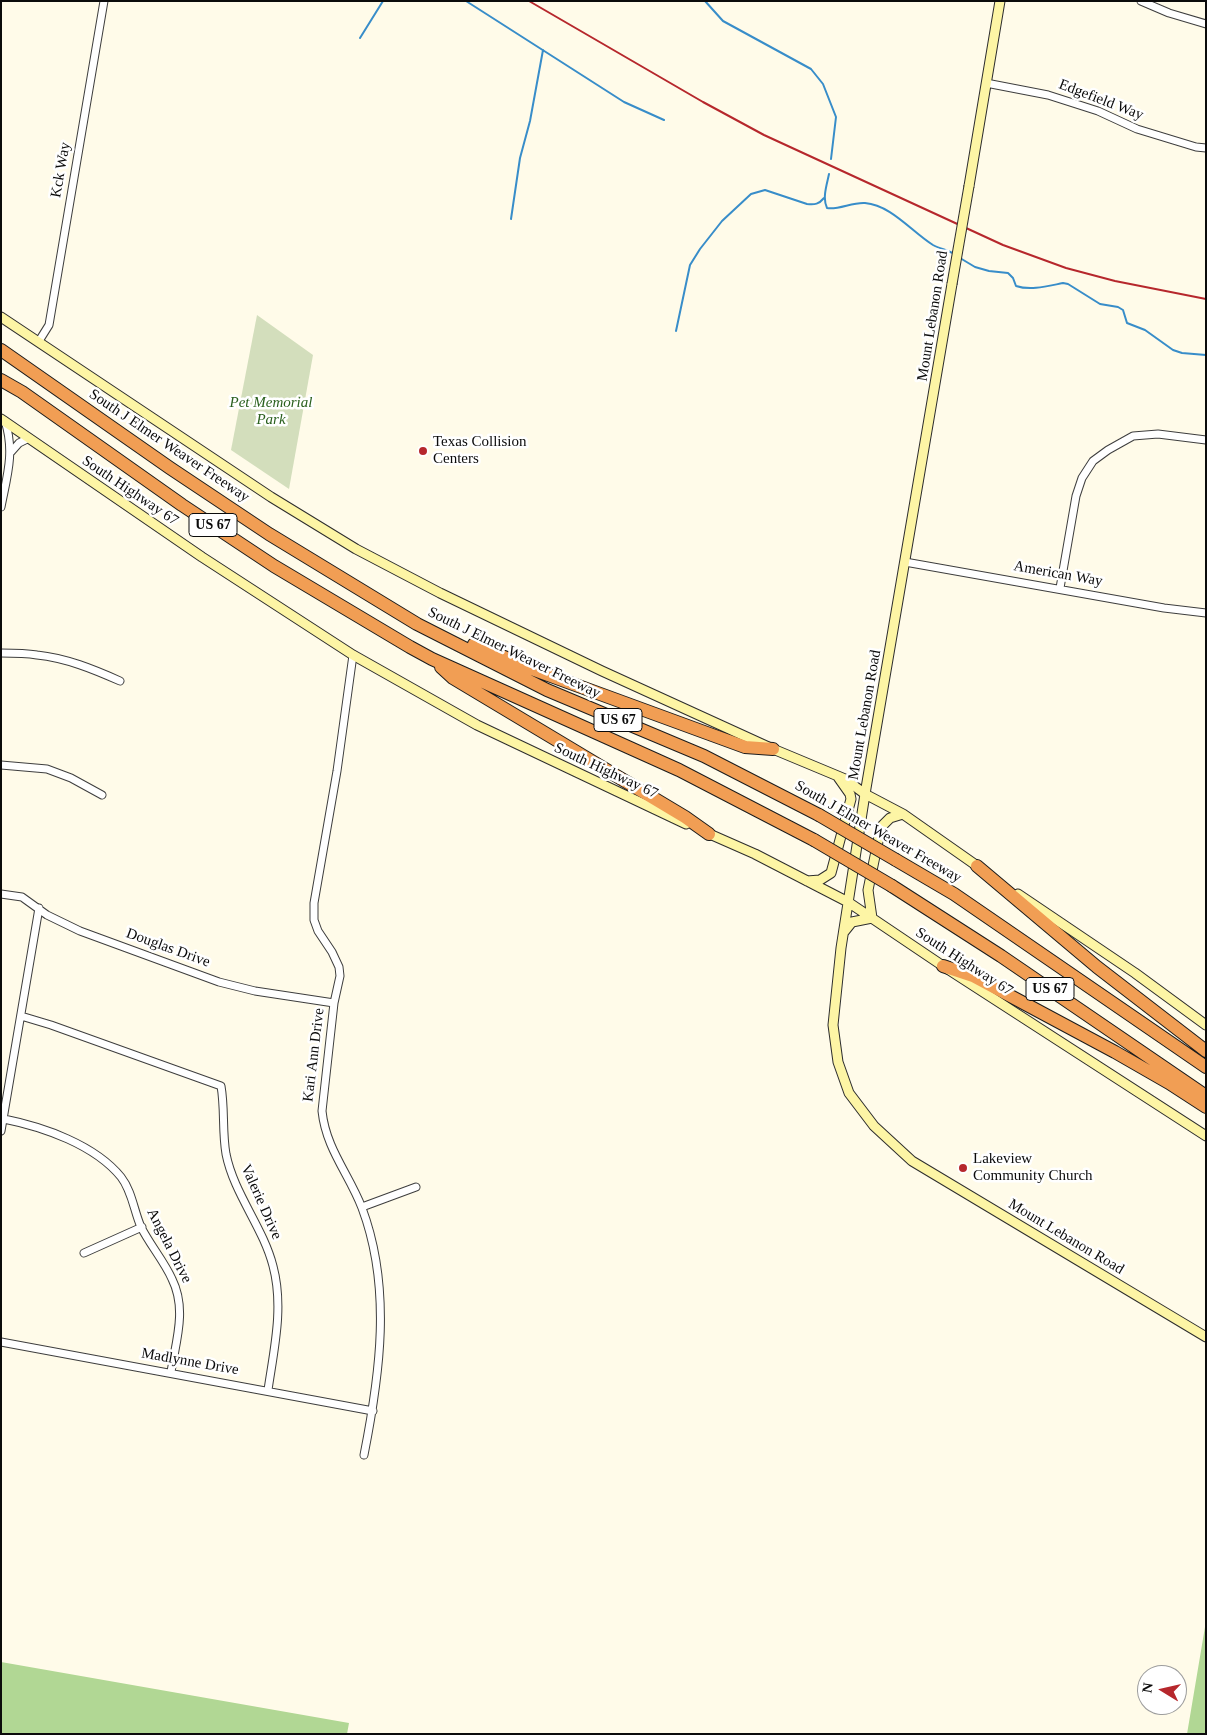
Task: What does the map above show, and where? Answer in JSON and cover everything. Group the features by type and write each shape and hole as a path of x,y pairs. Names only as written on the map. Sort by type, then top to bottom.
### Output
{"highway":[{"name":"South J Elmer Weaver Freeway","path":"1,350 261,528 417,624 547,690 704,756 819,815 954,894 1206,1067"},
{"name":"US 67","path":"1,380 22,392 274,566 432,659 679,770 814,840 892,886 1002,956 1206,1096"},
{"path":"417,624 459,638 532,669 745,746 773,749"},
{"path":"432,659 453,678 685,816 709,834"},
{"path":"977,866 1097,967 1206,1051"},
{"path":"943,966 981,981 1130,1061 1206,1106"}],"main road":[{"name":"Mount Lebanon Road","path":"1000,1 865,794 843,934 833,1025 838,1062 849,1094 874,1126 912,1161 1206,1337"},
{"path":"1,317 254,486 356,549 440,593 602,672 773,749 845,779 865,794 904,814 1206,1024"},
{"name":"South Highway 67","path":"3,420 202,557 353,655 477,725 755,854 848,902 943,966 1206,1136"},
{"path":"806,881 820,880 832,873 851,799 850,794 838,777"},
{"path":"843,934 852,922 872,918 868,890 881,827 890,818 904,814"}],"street":[{"name":"Kck Way","path":"39,341 50,320 104,1"},
{"path":"1141,1 1169,13 1206,24"},
{"name":"Edgefield Way","path":"986,83 1048,95 1098,111 1137,129 1196,147 1206,148"},
{"path":"1,507 11,452 10,441 3,420"},
{"path":"1060,588 1076,496 1082,478 1093,461 1133,436 1158,434 1206,440"},
{"path":"11,452 18,443 29,438"},
{"name":"American Way","path":"905,562 1060,588 1164,608 1206,613"},
{"path":"1,653 36,654 63,660 95,670 120,681"},
{"name":"Kari Ann Drive","path":"353,655 337,771 314,903 314,920 318,931 332,952 339,967 340,976 334,1003 322,1111 324,1129 362,1207 372,1238 382,1302 381,1335 373,1411 364,1455"},
{"path":"1,765 47,769 71,778 102,796"},
{"name":"Douglas Drive","path":"1,894 22,897 57,921 80,931 219,982 255,991 334,1003"},
{"path":"1,1131 39,908"},
{"name":"Valerie Drive","path":"21,1016 221,1086 224,1105 223,1130 227,1155 237,1186 255,1220 273,1266 279,1302 268,1390"},
{"name":"Angela Drive","path":"4,1119 55,1135 91,1150 121,1177 126,1185 142,1228 172,1279 178,1296 181,1313 170,1372"},
{"path":"362,1207 416,1187"},
{"path":"84,1253 142,1228"},
{"name":"Madlynne Drive","path":"1,1342 373,1411"}],"green space":[{"name":"Pet Memorial Park","path":"257,315 313,355 289,489 231,450"},
{"path":"1206,1621 1206,1734 1187,1734"},
{"path":"1,1662 349,1723 347,1734 1,1734"}],"waterway":[{"path":"360,38 383,1"},
{"path":"466,1 624,102 664,120"},
{"path":"705,1 723,21 811,69 823,84 836,117 831,159"},
{"path":"511,219 520,158 530,121 543,50"},
{"path":"829,174 825,195 827,208 860,203 875,205 901,220 933,245 954,254"},
{"path":"676,331 690,265 722,221 751,194 765,190 807,204 819,203 824,198"},
{"path":"960,258 975,267 1008,273 1013,278 1016,286 1034,288 1063,283 1068,284 1100,304 1118,307 1123,310 1127,323 1145,330 1173,350 1182,353 1206,355"}],"railway":[{"path":"529,1 703,102 764,135 1003,245 1066,268 1115,281 1206,299"}],"place":[{"name":"Texas Collision Centers","path":"423,451"},
{"name":"Lakeview Community Church","path":"963,1168"}]}
